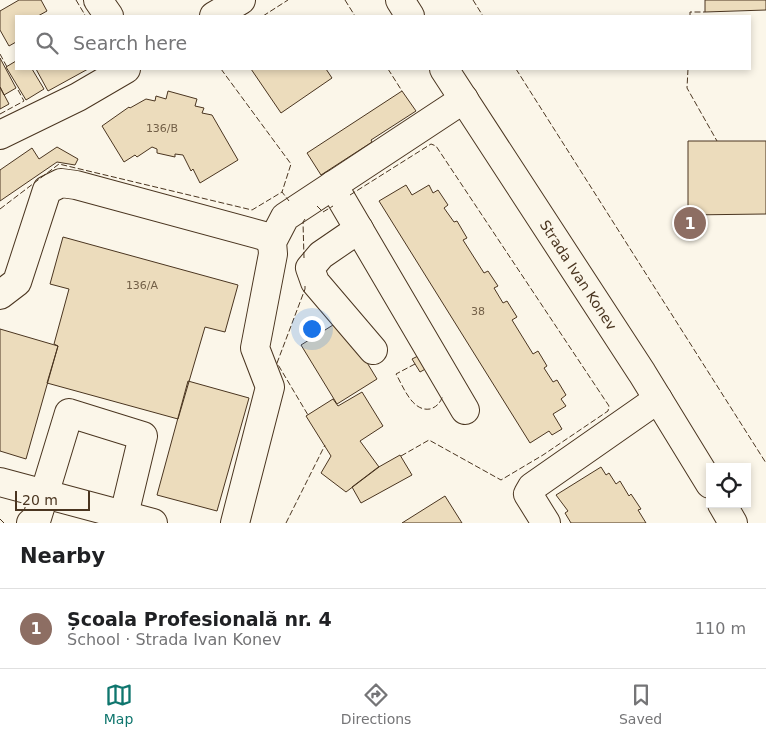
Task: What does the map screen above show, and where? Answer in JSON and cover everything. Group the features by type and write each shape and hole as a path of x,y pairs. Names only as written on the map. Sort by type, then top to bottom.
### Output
{"street":[{"path":"98,0 108,15"},
{"path":"400,0 409,15"},
{"path":"0,135 78,97 124,70"},
{"name":"Strada Ivan Konev","path":"445,70 658,399 706,477"},
{"path":"236,523 270,387 255,348 273,254 272,242 285,217 464,99"},
{"path":"0,295 17,282 47,190 60,183 76,185 264,236 272,242"},
{"path":"333,185 465,410"},
{"path":"358,230 320,255 310,268 315,282 373,350"},
{"path":"546,523 526,512 528,494 532,487 658,399"},
{"path":"31,523 36,518 69,413 144,436 124,515"},
{"path":"0,482 153,523"},
{"path":"724,508 733,523"}],"building":[{"path":"19,0 41,0 47,11 40,15 15,15 15,43 9,46 0,30 0,11"},
{"path":"705,0 766,0 766,10 705,12"},
{"path":"0,58 16,88 4,95 0,87"},
{"path":"15,62 15,70 33,70 44,89 26,100 6,67"},
{"path":"37,70 86,70 48,91"},
{"path":"252,70 327,70 332,78 281,113"},
{"path":"0,87 9,104 0,109"},
{"path":"168,91 197,99 195,106 204,108 202,113 212,115 238,160 200,183 183,155 175,154 175,157 157,153 157,149 152,147 137,157 135,155 124,162 102,126 129,107 146,99 155,101 156,96 166,99"},
{"path":"402,91 416,111 321,175 307,153"},
{"path":"688,141 766,141 766,214 688,215"},
{"path":"57,147 78,159 75,165 57,162 0,201 0,170 32,148 39,159"},
{"path":"406,185 412,195 429,185 433,193 438,190 448,205 444,208 454,222 457,221 467,238 463,240 484,273 488,271 498,286 494,288 503,303 507,301 517,317 512,320 533,354 538,351 547,366 544,368 553,382 557,380 566,395 561,399 566,406 553,414 562,429 552,435 549,431 530,443 379,201"},
{"path":"63,237 238,285 225,332 205,327 178,419 47,383 58,346 54,344 69,289 50,284"},
{"path":"341,320 377,379 337,404 301,345"},
{"path":"0,329 58,346 26,459 0,451"},
{"path":"424,353 431,366 420,372 412,359"},
{"path":"188,381 249,398 217,511 157,495"},
{"path":"362,392 383,426 360,441 379,467 346,492 321,473 331,456 306,416 333,399 338,406"},
{"path":"400,455 412,475 361,503 352,487 377,468"},
{"path":"601,467 606,475 609,473 616,484 620,481 629,496 631,494 641,509 638,510 646,523 571,523 565,513 568,511 556,495"},
{"path":"445,496 462,523 402,523"}],"fence":[{"path":"76,0 85,15"},
{"path":"265,15 288,0"},
{"path":"345,0 354,15"},
{"path":"473,0 482,15"},
{"path":"690,15 690,12 705,12"},
{"path":"0,54 7,67"},
{"path":"222,70 291,164 282,192"},
{"path":"389,70 402,91"},
{"path":"517,70 766,463"},
{"path":"688,70 687,88 717,141"},
{"path":"18,90 24,101"},
{"path":"0,114 24,101"},
{"path":"350,195 431,144 436,146 609,406 608,411 543,455 501,480 429,440 401,456"},
{"path":"0,209 59,164 252,210 282,192 289,201"},
{"path":"317,206 323,212 333,206"},
{"path":"304,258 303,222 305,219"},
{"path":"305,286 277,363 308,415"},
{"path":"415,364 396,374 413,402 424,409 430,409 438,404 443,395"},
{"path":"286,523 325,445"},
{"path":"0,519 4,523"}],"place":[{"name":"Școala Profesională nr. 4","path":"690,223"}]}
